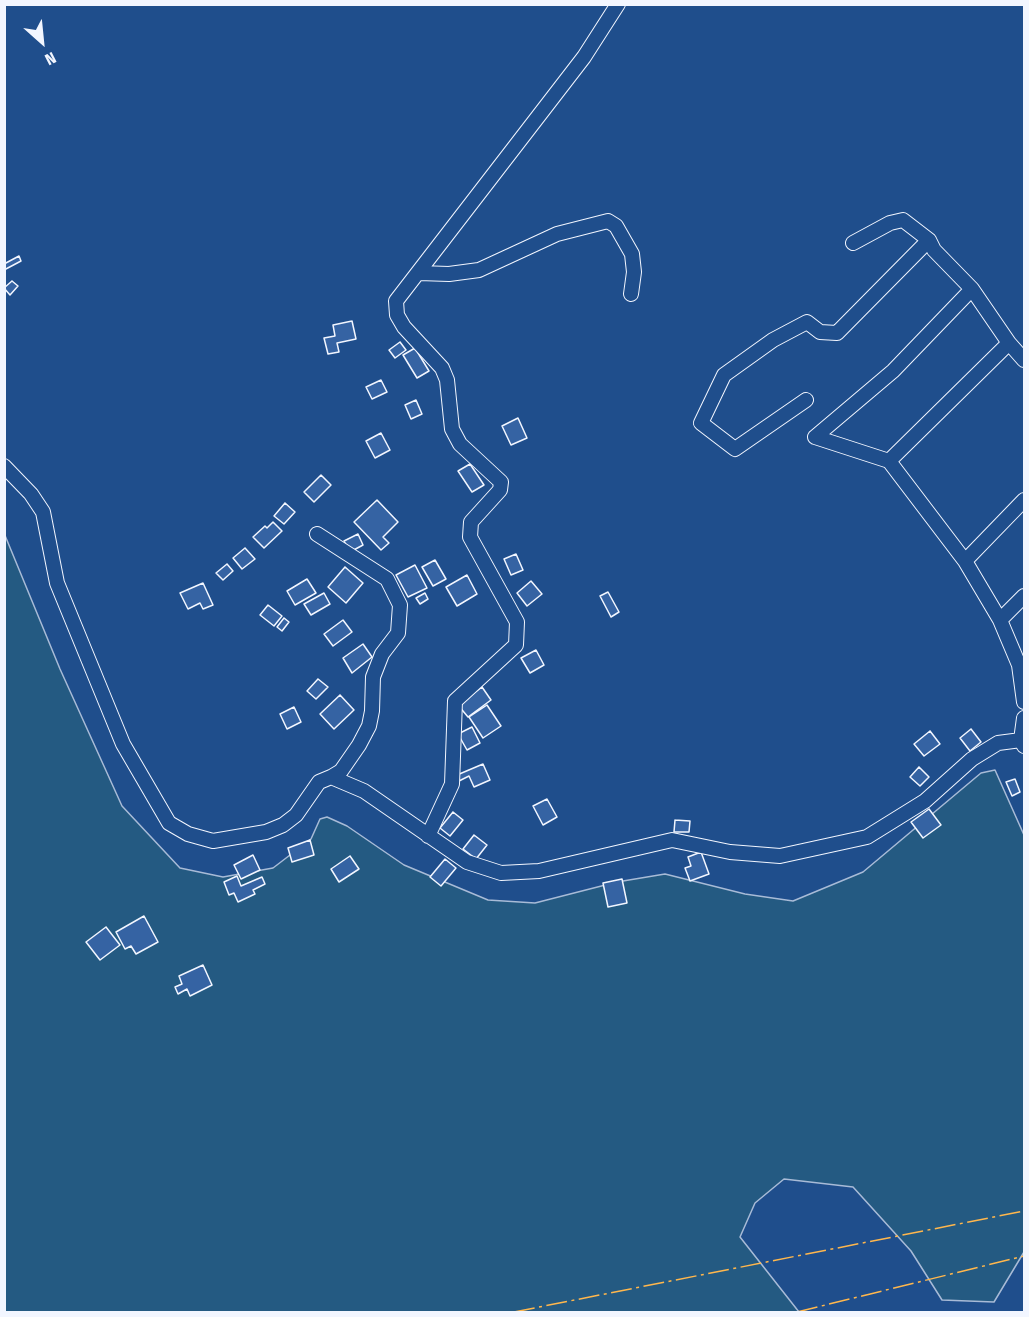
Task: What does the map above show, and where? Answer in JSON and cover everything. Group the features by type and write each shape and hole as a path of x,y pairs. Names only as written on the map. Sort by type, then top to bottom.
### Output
{"street":[{"path":"428,836 452,784 455,701 516,645 518,637 517,622 470,537 471,522 500,489 501,482 460,444 452,429 447,380 442,368 404,327 397,315 396,301 584,57 618,4"},
{"path":"853,243 890,223 903,220 929,240 934,250 972,289 1009,343 1024,360"},
{"path":"419,273 449,274 478,270 557,234 608,221 616,226 632,254 634,272 631,294"},
{"path":"806,400 735,449 701,423 724,375 773,340 807,322 820,332 837,333 929,240"},
{"path":"972,289 893,371 815,437 889,461 965,561 1000,620 1022,663 1024,702"},
{"path":"889,461 1009,343"},
{"path":"4,466 31,494 43,512 57,583 123,744 169,823 188,834 213,841 266,832 296,815 319,783 331,777 347,762 369,726 373,677 382,654 398,633 400,605 387,579 317,534"},
{"path":"965,561 1024,500"},
{"path":"1000,620 1024,596"},
{"path":"331,777 364,791 467,862 501,873 539,871 672,840 730,852 780,856 867,837 925,801 972,759 998,743 1023,743 1024,718"}],"shaded area":[{"path":"4,533 60,669 122,806 180,868 223,877 273,868 311,839 320,819 327,817 347,826 404,865 488,900 535,903 617,882 665,874 745,894 793,901 863,872 981,773 995,770 1024,835 1024,1252 994,1302 942,1300 911,1251 853,1187 784,1179 755,1203 740,1237 799,1312 5,1312"}],"building":[{"path":"19,256 21,261 4,270 4,264"},
{"path":"12,281 18,286 10,295 4,288"},
{"path":"352,321 356,339 337,343 339,352 328,354 324,338 335,336 333,325"},
{"path":"400,342 406,350 395,358 389,350"},
{"path":"415,348 429,371 417,378 403,355"},
{"path":"381,380 387,392 372,399 366,387"},
{"path":"416,400 422,414 411,419 405,405"},
{"path":"518,418 527,438 511,445 502,426"},
{"path":"381,433 390,450 375,458 366,441"},
{"path":"470,464 484,485 472,492 458,471"},
{"path":"321,475 331,485 314,502 304,492"},
{"path":"377,500 398,522 383,537 389,543 381,550 354,522"},
{"path":"285,503 295,512 284,524 274,516"},
{"path":"273,522 282,531 264,548 253,537"},
{"path":"358,534 363,545 350,552 344,541"},
{"path":"245,548 255,559 242,569 233,558"},
{"path":"516,554 523,570 511,575 504,559"},
{"path":"435,560 446,579 433,586 422,567"},
{"path":"227,564 233,571 223,580 216,573"},
{"path":"415,565 427,588 408,597 396,575"},
{"path":"345,567 363,583 346,603 328,587"},
{"path":"467,575 477,594 457,606 446,587"},
{"path":"307,579 316,593 295,605 287,591"},
{"path":"531,581 542,594 527,606 517,593"},
{"path":"203,583 213,605 203,609 200,603 188,609 180,593"},
{"path":"608,592 619,612 611,617 600,596"},
{"path":"324,593 330,604 311,615 304,604"},
{"path":"425,593 428,599 420,604 416,598"},
{"path":"268,605 282,616 274,626 260,615"},
{"path":"284,618 289,622 282,631 277,627"},
{"path":"343,620 352,632 333,646 324,634"},
{"path":"363,644 372,657 352,673 343,658"},
{"path":"536,650 544,665 530,673 521,658"},
{"path":"318,679 328,687 316,699 307,691"},
{"path":"482,687 491,700 468,717 458,705"},
{"path":"340,695 354,710 334,729 320,714"},
{"path":"487,705 501,726 483,738 469,717"},
{"path":"294,707 301,722 287,729 280,714"},
{"path":"472,727 480,743 467,750 458,734"},
{"path":"971,729 981,742 970,751 960,738"},
{"path":"930,731 940,744 924,756 914,744"},
{"path":"483,764 490,780 474,787 469,776 459,781 457,775"},
{"path":"919,767 929,777 920,786 910,777"},
{"path":"1015,779 1020,792 1012,796 1006,782"},
{"path":"547,799 557,817 543,825 533,806"},
{"path":"929,809 941,825 923,838 911,822"},
{"path":"453,812 463,820 450,836 440,828"},
{"path":"675,820 690,821 689,832 674,832"},
{"path":"474,835 487,845 476,859 463,849"},
{"path":"310,840 314,855 292,862 288,848"},
{"path":"701,852 709,874 690,881 685,868 691,866 688,857"},
{"path":"253,855 260,870 241,879 234,865"},
{"path":"350,856 359,869 339,882 331,869"},
{"path":"445,859 456,868 441,886 430,877"},
{"path":"237,876 241,886 262,877 265,884 253,890 255,894 238,902 234,893 229,895 224,882"},
{"path":"622,879 627,903 608,907 603,883"},
{"path":"144,916 158,942 136,954 131,946 125,949 116,932"},
{"path":"106,927 120,945 100,960 86,942"},
{"path":"203,965 212,985 190,996 187,989 178,994 175,987 182,984 179,976"}],"power":[{"path":"514,1312 1024,1211"},
{"path":"797,1312 1024,1256"}]}
